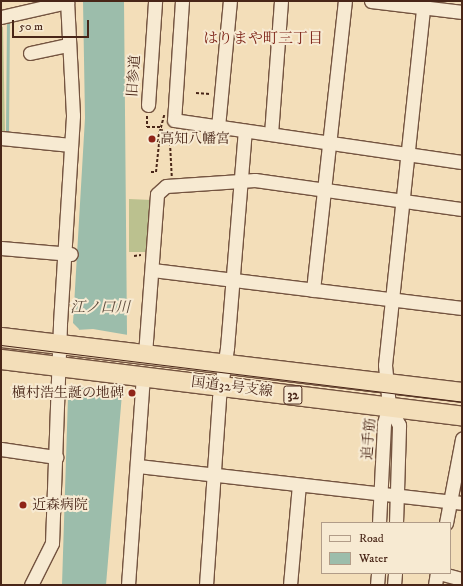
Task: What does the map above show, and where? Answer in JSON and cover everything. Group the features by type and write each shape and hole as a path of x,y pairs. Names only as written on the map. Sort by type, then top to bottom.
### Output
{"highway":[{"name":"国道32号支線","path":"1,337 462,392"},
{"name":"国道32号支線","path":"1,359 462,416"}],"street":[{"name":"旧参道","path":"148,105 154,1"},
{"path":"182,1 174,120 462,162"},
{"path":"218,127 230,1"},
{"path":"271,134 281,1"},
{"path":"313,290 325,190 344,1"},
{"path":"371,1 424,4 462,12"},
{"path":"1,17 67,2 71,145 66,250 67,344 56,456 52,543 31,585"},
{"path":"389,406 387,382 392,299 424,4"},
{"path":"30,53 69,44"},
{"path":"206,585 212,475 221,386 225,364 245,131"},
{"path":"1,138 71,145"},
{"path":"145,354 153,270 157,194 162,188 255,180 462,210"},
{"path":"1,248 66,250"},
{"path":"153,270 462,308"},
{"path":"128,585 138,466 143,376"},
{"name":"追手筋","path":"379,522 384,423 389,406"},
{"name":"追手筋","path":"389,406 399,425 396,522"},
{"path":"446,522 456,502 462,439"},
{"path":"1,449 56,456"},
{"path":"138,466 456,502"},
{"path":"290,585 299,485"},
{"path":"377,585 378,574"},
{"path":"394,585 395,574"},
{"path":"435,585 438,574"},
{"path":"442,574 462,579"}],"path":[{"path":"196,92 221,96"},
{"path":"148,105 146,126 160,127"},
{"path":"151,172 156,172 161,115 175,116"},
{"path":"160,130 168,131"},
{"path":"171,138 172,179"},
{"path":"158,142 170,143"}],"green space":[{"path":"1,26 3,27 5,133 1,133"},
{"path":"129,199 152,200 147,252 129,252"}],"water":[{"name":"江ノ口川","path":"83,1 124,1 127,334 106,585 62,585 68,396 79,329 73,323 85,118"}],"pier":[{"path":"93,329 128,335 122,391 69,386 76,330"}],"waterway":[{"path":"7,133 8,21"}],"tram line":[{"path":"1,345 462,402"}],"place":[{"name":"高知八幡宮","path":"152,139"},
{"name":"槇村浩生誕の地碑","path":"132,393"},
{"name":"近森病院","path":"23,505"}],"district":[{"name":"はりまや町三丁目","path":"263,39"}]}
